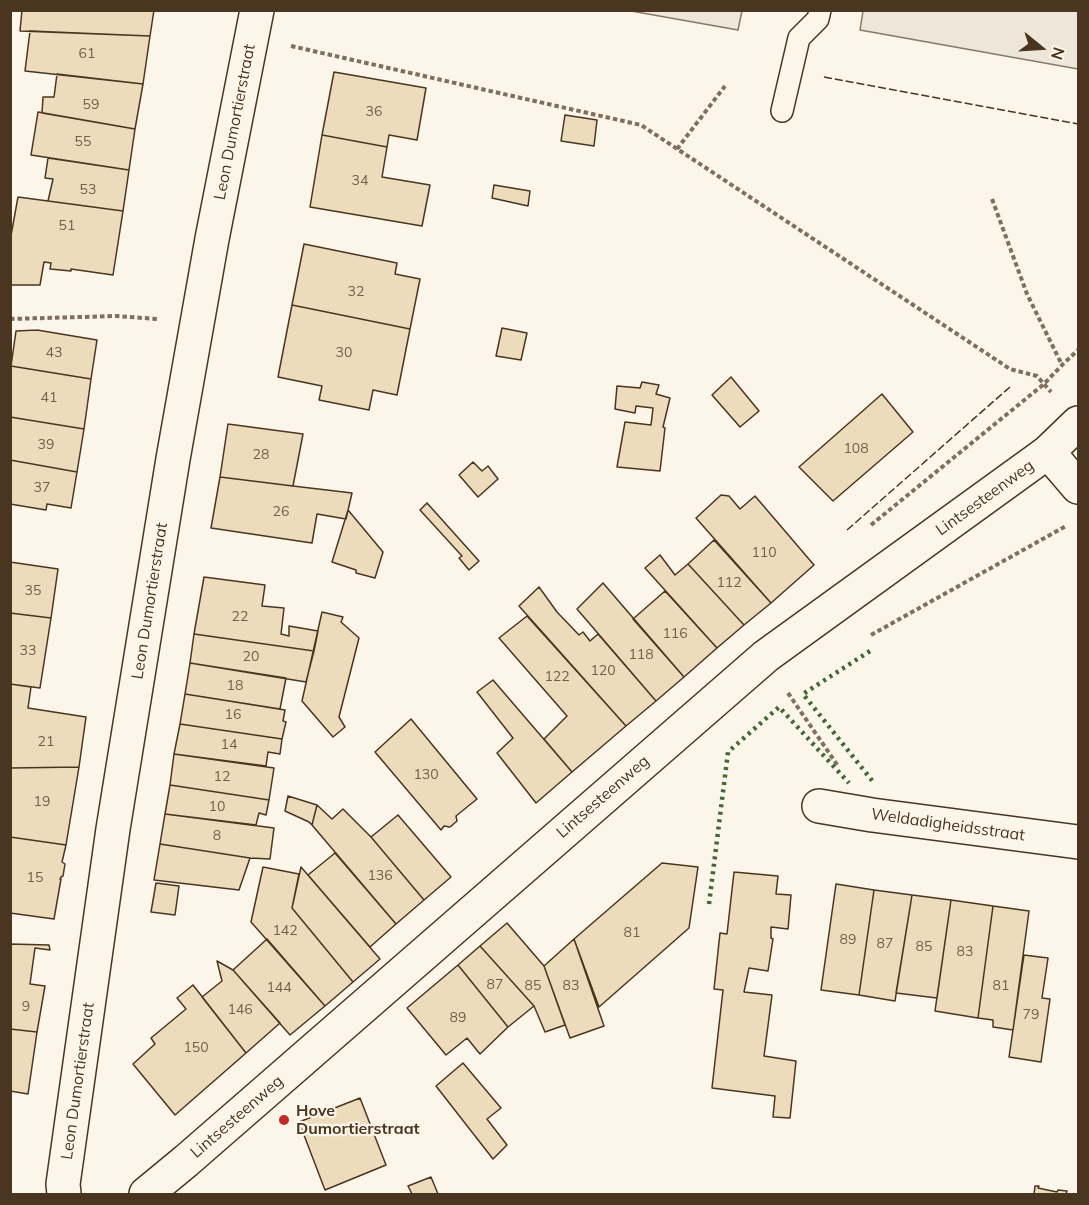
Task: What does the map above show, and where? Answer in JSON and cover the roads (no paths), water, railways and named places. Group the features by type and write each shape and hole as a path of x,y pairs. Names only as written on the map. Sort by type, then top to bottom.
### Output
{"street":[{"name":"Leon Dumortierstraat","path":"64,1194 63,1184 113,829 171,471 212,239 255,24"},
{"name":"Lintsesteenweg","path":"146,1194 766,656 1048,452 1078,423"},
{"path":"1048,452 1078,487"},
{"name":"Weldadigheidsstraat","path":"819,806 1078,842"}],"lane":[{"path":"782,111 799,38 818,19 820,10"}],"place":[{"name":"Hove Dumortierstraat","path":"284,1120"}]}
